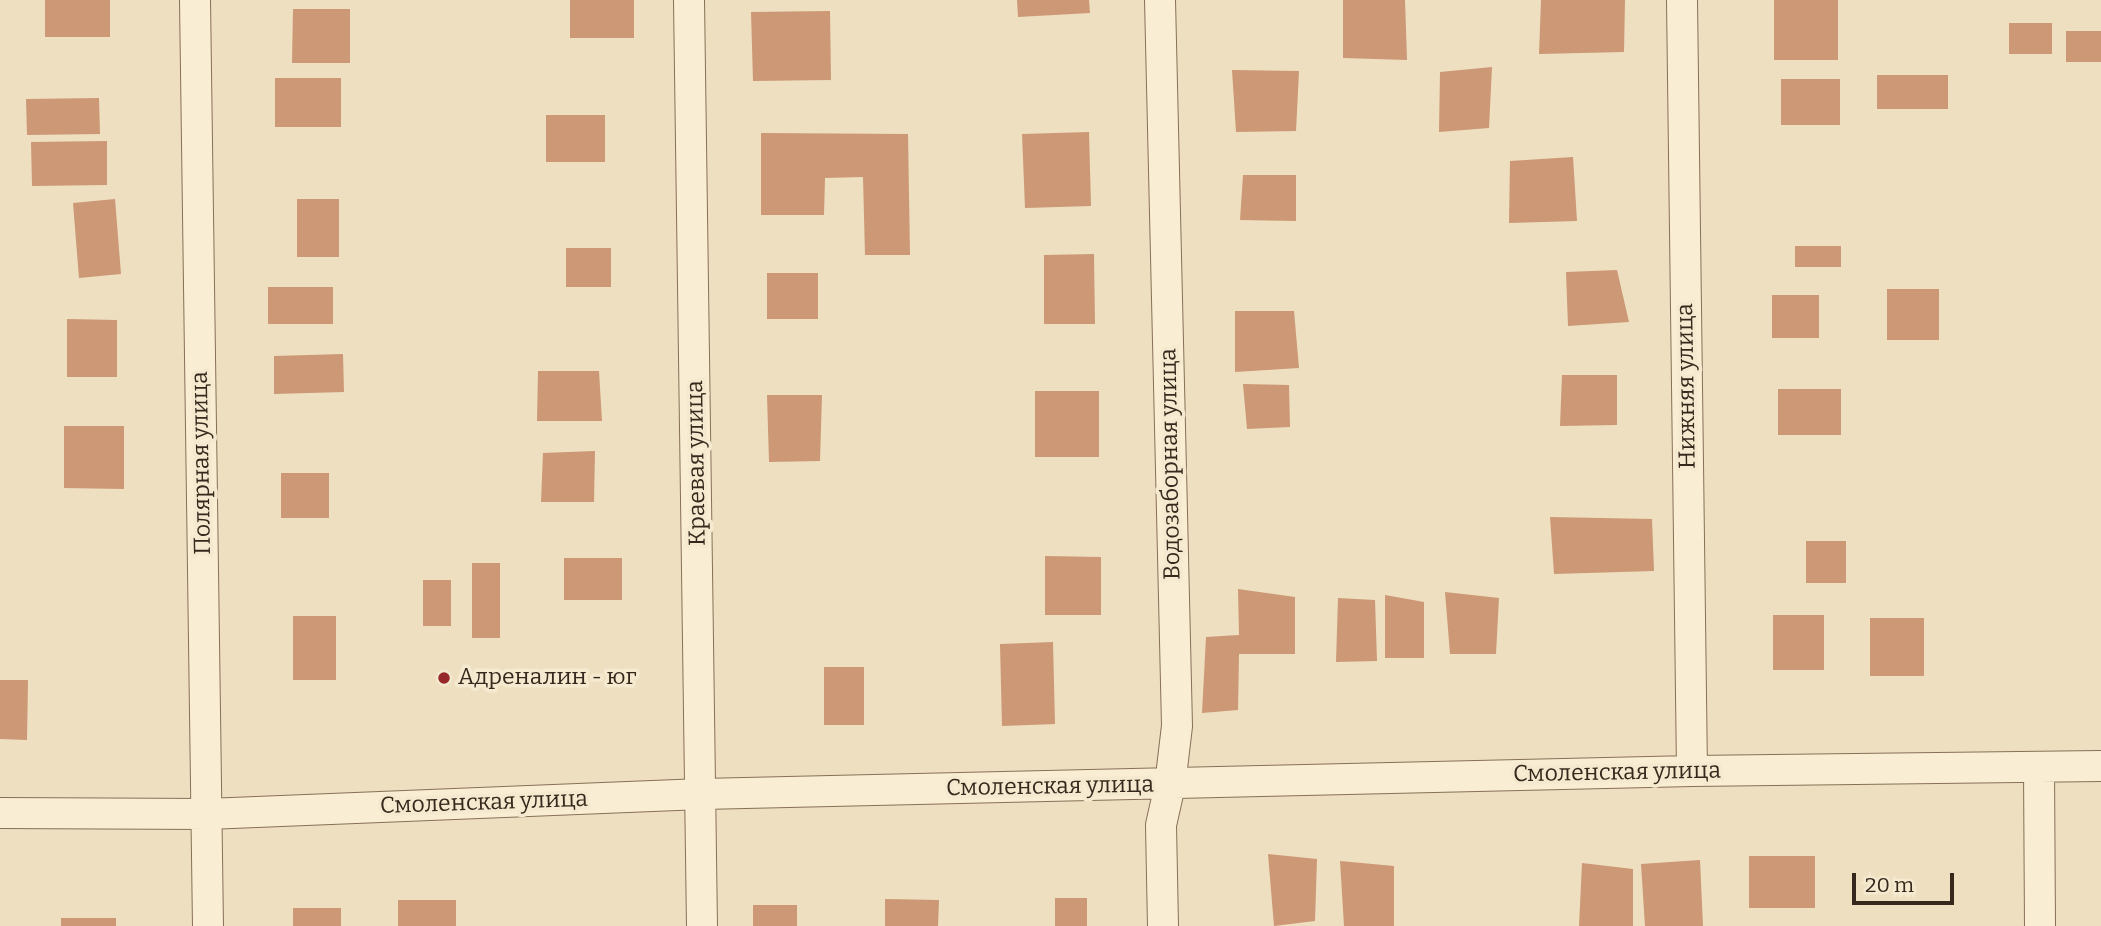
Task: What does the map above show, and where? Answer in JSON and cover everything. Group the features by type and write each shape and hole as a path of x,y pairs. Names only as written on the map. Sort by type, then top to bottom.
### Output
{"street":[{"name":"Полярная улица","path":"195,0 208,926"},
{"name":"Краевая улица","path":"689,0 702,926"},
{"name":"Водозаборная улица","path":"1160,0 1177,726 1170,785 1161,825 1163,926"},
{"name":"Нижняя улица","path":"1682,0 1692,771"},
{"name":"Смоленская улица","path":"0,813 207,814 702,794 1692,771 2101,766"},
{"path":"2039,768 2040,926"}],"building":[{"path":"45,0 110,0 110,37 45,37"},
{"path":"570,0 634,0 634,38 570,38"},
{"path":"1017,0 1089,0 1090,13 1018,17"},
{"path":"1343,0 1405,0 1407,60 1343,58"},
{"path":"1541,0 1625,0 1624,52 1539,54"},
{"path":"1774,0 1838,0 1838,60 1774,60"},
{"path":"293,9 350,9 350,63 292,63"},
{"path":"830,11 831,80 753,81 751,12"},
{"path":"2009,23 2052,23 2052,54 2009,54"},
{"path":"2066,31 2101,31 2101,62 2066,62"},
{"path":"1492,67 1489,128 1439,132 1440,72"},
{"path":"1232,70 1299,71 1296,131 1236,132"},
{"path":"1877,75 1948,75 1948,109 1877,109"},
{"path":"275,78 341,78 341,127 275,127"},
{"path":"1781,79 1840,79 1840,125 1781,125"},
{"path":"99,98 100,134 27,135 26,99"},
{"path":"546,115 605,115 605,162 546,162"},
{"path":"1089,132 1091,206 1025,208 1022,134"},
{"path":"761,133 908,134 910,255 865,255 863,177 825,178 824,215 761,215"},
{"path":"107,141 107,185 32,186 31,142"},
{"path":"1573,157 1577,221 1509,223 1510,161"},
{"path":"1243,175 1296,175 1296,221 1240,220"},
{"path":"115,199 121,274 79,278 73,203"},
{"path":"297,199 339,199 339,257 297,257"},
{"path":"1795,246 1841,246 1841,267 1795,267"},
{"path":"566,248 611,248 611,287 566,287"},
{"path":"1094,254 1095,324 1044,324 1044,255"},
{"path":"1617,270 1629,322 1568,326 1566,272"},
{"path":"767,273 818,273 818,319 767,319"},
{"path":"268,287 333,287 333,324 268,324"},
{"path":"1887,289 1939,289 1939,340 1887,340"},
{"path":"1772,295 1819,295 1819,338 1772,338"},
{"path":"1235,311 1294,311 1299,368 1235,372"},
{"path":"67,319 117,320 117,377 67,377"},
{"path":"343,354 344,392 274,394 274,356"},
{"path":"538,371 599,371 602,421 537,421"},
{"path":"1562,375 1617,375 1617,425 1560,426"},
{"path":"1243,384 1289,385 1290,427 1247,429"},
{"path":"1778,389 1841,389 1841,435 1778,435"},
{"path":"1035,391 1099,391 1099,457 1035,457"},
{"path":"767,395 822,395 820,461 769,462"},
{"path":"64,426 124,426 124,489 64,488"},
{"path":"595,451 594,502 541,502 543,453"},
{"path":"281,473 329,473 329,518 281,518"},
{"path":"1550,517 1652,519 1654,571 1554,574"},
{"path":"1806,541 1846,541 1846,583 1806,583"},
{"path":"1045,556 1101,557 1101,615 1045,615"},
{"path":"564,558 622,558 622,600 564,600"},
{"path":"472,563 500,563 500,638 472,638"},
{"path":"423,580 451,580 451,626 423,626"},
{"path":"1238,589 1295,597 1295,654 1239,654 1238,710 1202,713 1206,637 1239,635"},
{"path":"1445,592 1499,598 1496,654 1450,654"},
{"path":"1385,595 1424,602 1424,658 1385,658"},
{"path":"1338,598 1375,600 1377,661 1336,662"},
{"path":"1773,615 1824,615 1824,670 1773,670"},
{"path":"293,616 336,616 336,680 293,680"},
{"path":"1870,618 1924,618 1924,676 1870,676"},
{"path":"1053,642 1055,724 1002,726 1000,644"},
{"path":"824,667 864,667 864,725 824,725"},
{"path":"0,680 28,680 27,740 0,739"},
{"path":"1268,854 1317,859 1315,921 1274,926"},
{"path":"1749,856 1815,856 1815,908 1749,908"},
{"path":"1700,860 1703,926 1645,926 1641,864"},
{"path":"1340,861 1394,866 1394,926 1344,926"},
{"path":"1582,863 1633,869 1633,926 1579,926"},
{"path":"1055,898 1087,898 1087,926 1055,926"},
{"path":"885,899 939,900 938,926 885,926"},
{"path":"398,900 456,900 456,926 398,926"},
{"path":"753,905 797,905 797,926 753,926"},
{"path":"293,908 341,908 341,926 293,926"},
{"path":"61,918 116,918 116,926 61,926"}],"place":[{"name":"Адреналин - юг","path":"444,678"}]}
